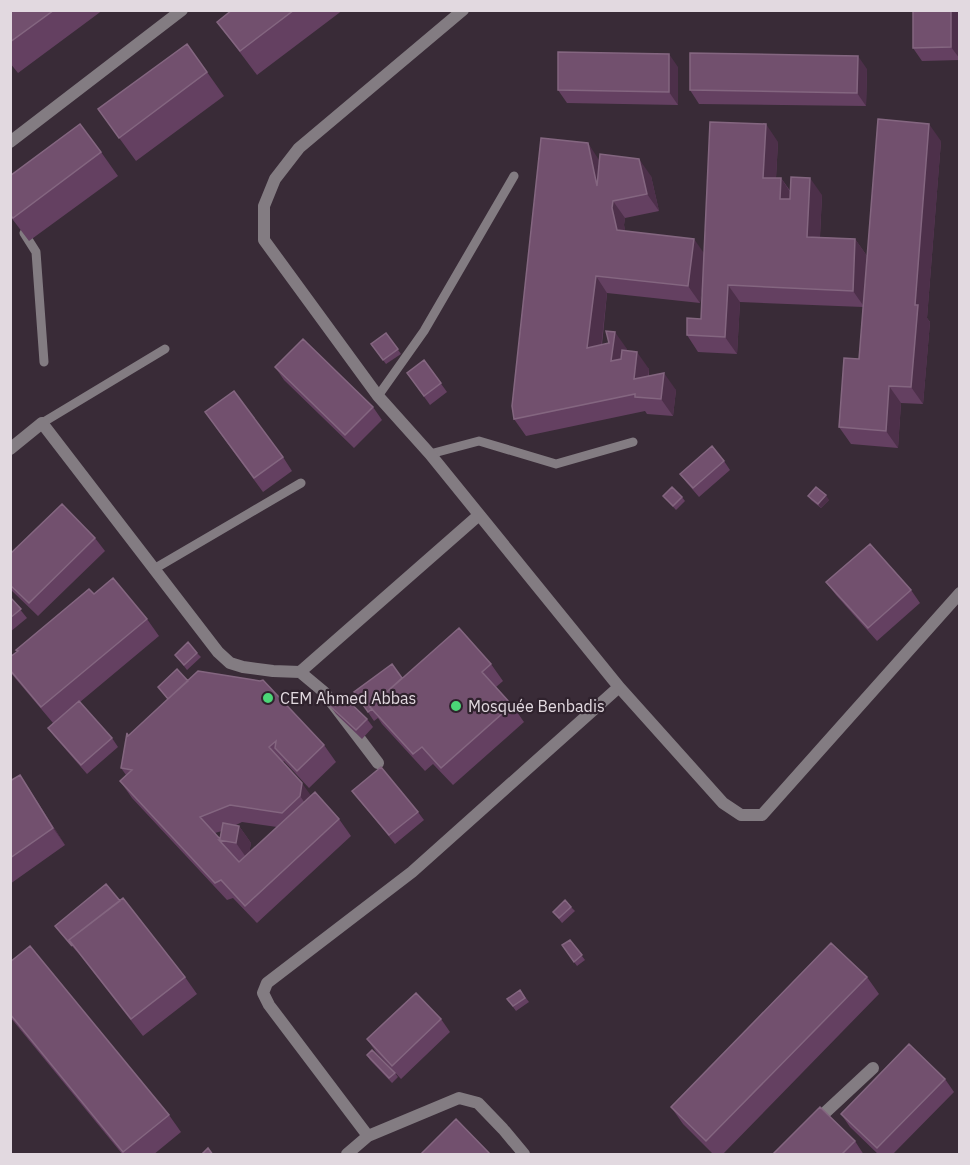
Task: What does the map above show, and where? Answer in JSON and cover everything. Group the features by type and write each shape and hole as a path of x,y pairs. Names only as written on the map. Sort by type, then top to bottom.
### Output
{"street":[{"path":"10,142 182,10"},
{"path":"464,10 299,148 275,179 264,206 264,240 378,396 430,454 620,687 723,803 741,815 762,815 960,593"},
{"path":"10,449 42,423 218,652 230,663 273,671 300,672 324,692 378,763"},
{"path":"300,672 478,515"},
{"path":"368,1137 269,1005 263,993 267,983 412,872 620,687"},
{"path":"805,1131 873,1068"},
{"path":"347,1155 368,1137 459,1098 478,1103 524,1155"}],"lane":[{"path":"378,396 424,331 514,176"},
{"path":"21,227 36,252 44,362"},
{"path":"42,423 165,349"},
{"path":"430,454 479,441 556,464 633,442"},
{"path":"154,569 302,483"}],"building":[{"path":"10,10 54,10 10,42"},
{"path":"232,10 294,10 240,51 217,22"},
{"path":"913,10 951,10 951,47 913,48"},
{"path":"187,44 207,72 119,138 98,109"},
{"path":"558,52 669,54 669,92 558,90"},
{"path":"690,53 858,56 857,93 690,90"},
{"path":"878,119 929,124 911,387 889,386 886,431 839,427 844,358 859,359"},
{"path":"710,122 766,124 763,178 781,178 780,199 790,199 791,177 810,178 807,237 855,239 853,291 728,285 725,337 687,335 687,318 701,319"},
{"path":"80,124 101,152 13,218 10,215 10,176"},
{"path":"541,138 588,143 597,186 600,154 639,159 647,194 613,201 612,208 617,230 694,239 688,286 596,276 587,348 609,343 606,331 615,332 611,361 621,359 622,350 637,352 634,379 664,373 661,399 635,397 635,394 514,419 512,406"},
{"path":"386,333 398,349 383,360 371,344"},
{"path":"303,339 373,407 345,435 275,367"},
{"path":"424,360 441,383 424,396 407,373"},
{"path":"234,391 283,457 254,478 205,412"},
{"path":"712,446 724,461 693,488 680,474"},
{"path":"672,487 682,497 673,506 663,496"},
{"path":"816,487 826,495 818,504 808,496"},
{"path":"62,504 95,538 29,603 10,585 10,554"},
{"path":"870,544 911,590 868,628 826,582"},
{"path":"113,578 147,619 41,707 10,670 10,657 89,589 94,594"},
{"path":"10,597 21,609 10,618"},
{"name":"Mosquée Benbadis","path":"459,628 491,664 482,672 512,705 441,768 422,747 413,754 370,707"},
{"path":"188,642 197,653 184,665 175,655"},
{"path":"392,664 402,678 370,707 372,709 368,712 354,692"},
{"path":"177,669 188,681 168,699 158,687"},
{"path":"198,671 263,680 324,745 297,771 275,748 276,741 269,747 302,783 300,796 282,813 230,805 200,817 220,839 223,823 239,826 236,843 219,840 239,862 315,792 339,819 245,906 221,880 215,883 120,781 132,770 121,768 127,733 128,736"},
{"path":"341,694 367,719 356,730 330,706"},
{"path":"79,701 112,738 81,765 48,728"},
{"path":"381,767 418,812 389,835 352,791"},
{"path":"20,775 53,828 10,858 10,781"},
{"path":"106,884 120,901 69,940 72,946 55,926"},
{"path":"123,898 185,977 131,1019 69,940"},
{"path":"565,900 571,907 559,918 553,912"},
{"path":"570,940 582,955 574,962 562,945"},
{"path":"831,943 867,977 706,1141 671,1107"},
{"path":"30,946 169,1115 123,1152 10,1014 10,962"},
{"path":"520,990 525,998 513,1006 507,999"},
{"path":"416,993 441,1019 392,1066 367,1039"},
{"path":"909,1044 945,1079 877,1148 841,1114"},
{"path":"372,1050 395,1073 389,1078 367,1055"},
{"path":"820,1107 855,1141 841,1155 772,1155"},
{"path":"456,1119 491,1155 420,1155"},
{"path":"208,1148 213,1155 201,1155"}],"place":[{"name":"CEM Ahmed Abbas","path":"268,698"},
{"name":"Mosquée Benbadis","path":"456,706"}]}
